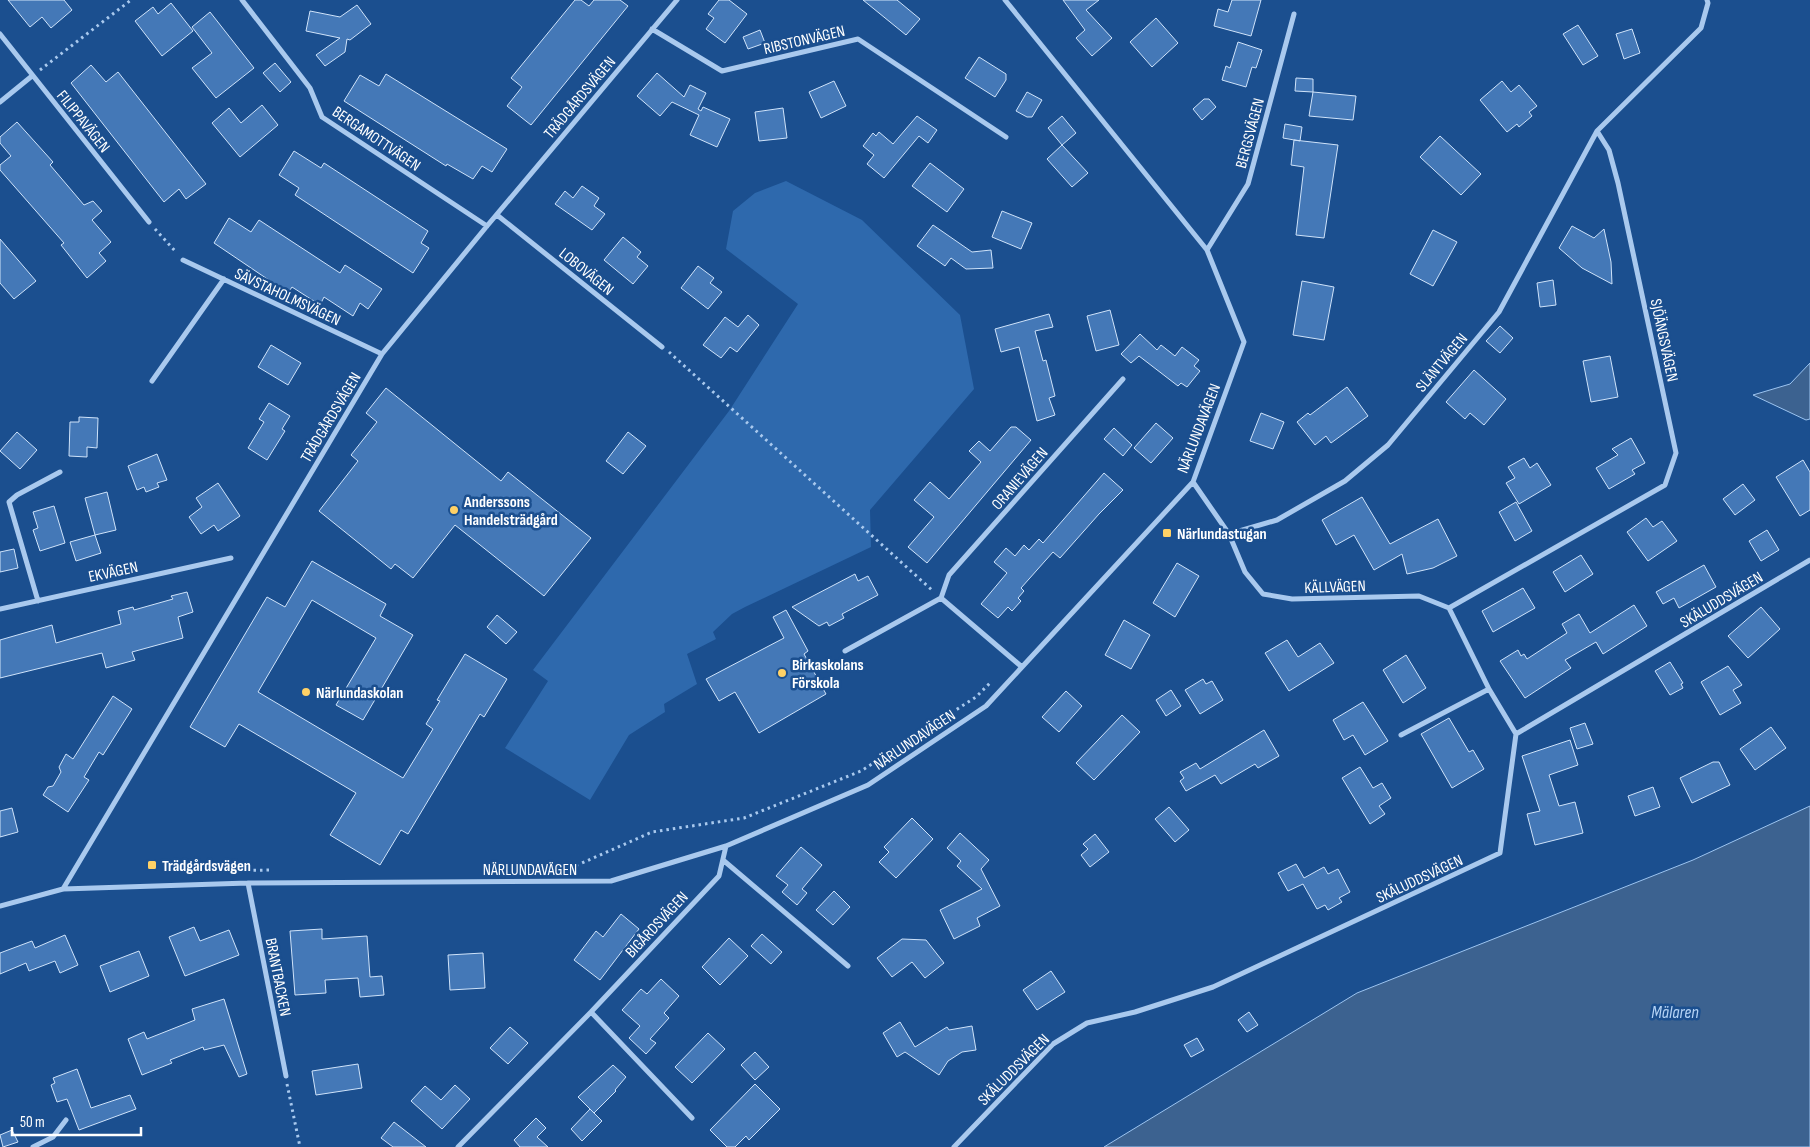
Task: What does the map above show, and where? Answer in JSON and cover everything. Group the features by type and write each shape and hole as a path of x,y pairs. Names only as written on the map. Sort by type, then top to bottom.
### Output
{"street":[{"name":"BERGAMOTTVÄGEN","path":"242,0 310,88 322,117 487,226"},
{"name":"TRÄDGÅRDSVÄGEN","path":"63,889 382,354 677,0"},
{"name":"NÄRLUNDAVÄGEN","path":"0,906 63,889 248,883 611,881 726,846 868,785 986,706 1193,482 1244,342 1207,250 1005,0"},
{"path":"1597,132 1700,28 1707,0"},
{"name":"BERGSVÄGEN","path":"1207,250 1248,184 1294,14"},
{"name":"RIBSTONVÄGEN","path":"652,29 722,71 858,39 1006,137"},
{"name":"FILIPPAVÄGEN","path":"0,34 149,222"},
{"path":"0,102 32,76"},
{"name":"SLÄNTVÄGEN","path":"1229,534 1277,520 1346,481 1388,445 1500,312 1597,132"},
{"name":"SJÖÄNGSVÄGEN","path":"1449,608 1665,485 1676,453 1618,183 1608,150 1597,132"},
{"name":"LOBOVÄGEN","path":"497,214 662,346"},
{"name":"SÄVSTAHOLMSVÄGEN","path":"183,260 382,354"},
{"path":"152,381 224,279"},
{"name":"ORANIEVÄGEN","path":"941,598 949,575 1123,379"},
{"path":"38,600 9,502 17,495 60,472"},
{"name":"KÄLLVÄGEN","path":"1193,482 1229,534 1245,572 1263,594 1292,600 1419,596 1449,608"},
{"name":"EKVÄGEN","path":"0,609 231,558"},
{"name":"SKÄLUDDSVÄGEN","path":"954,1147 1053,1044 1087,1023 1135,1012 1212,987 1500,854 1516,734 1810,560"},
{"path":"845,650 941,598 1022,667"},
{"path":"1449,608 1489,689 1516,734"},
{"path":"1402,735 1489,689"},
{"name":"BIGÅRDSVÄGEN","path":"458,1147 719,876 726,846"},
{"path":"723,860 848,966"},
{"name":"BRANTBACKEN","path":"248,883 286,1076"},
{"path":"590,1012 692,1118"},
{"path":"33,1147 53,1137 66,1120"}],"path":[{"path":"32,76 131,0"},
{"path":"149,222 183,260"},
{"path":"662,346 941,598"},
{"path":"526,869 573,866 652,832 744,818 852,775 976,697 994,679"},
{"path":"213,873 232,870 272,870"},
{"path":"286,1076 300,1147"}],"shaded area":[{"path":"786,181 862,220 960,315 974,389 870,510 871,547 732,614 713,632 716,639 687,654 697,684 664,704 665,712 629,735 590,800 505,748 548,681 533,670 729,411 798,304 726,249 733,211 755,193"}],"water":[{"path":"1810,363 1810,419 1806,420 1753,395 1790,384"},
{"name":"Mälaren","path":"1810,806 1810,1147 1104,1147 1357,993 1693,860"}],"building":[{"path":"8,0 64,0 72,10 51,28 42,17 30,27"},
{"path":"575,0 581,0 589,6 594,0 620,0 628,6 531,125 507,106 522,87 511,78"},
{"path":"719,0 729,0 747,14 725,43 706,29 714,18 708,14"},
{"path":"863,0 897,0 920,19 906,35"},
{"path":"1063,0 1099,0 1086,10 1112,38 1092,56 1076,38 1085,30"},
{"path":"1232,0 1261,0 1251,36 1214,26 1218,9 1228,12"},
{"path":"171,3 193,31 162,56 135,21 153,7 158,14"},
{"path":"357,5 371,24 350,40 347,39 345,52 325,66 316,55 340,38 306,31 310,11 340,17"},
{"path":"210,12 254,68 216,98 192,68 212,53 192,27"},
{"path":"1156,18 1178,43 1152,67 1130,42"},
{"path":"1578,25 1598,56 1583,65 1563,34"},
{"path":"1632,29 1640,53 1624,59 1616,34"},
{"path":"760,30 765,43 748,49 743,37"},
{"path":"1238,42 1262,50 1256,68 1252,67 1246,87 1222,80 1226,66 1230,68"},
{"path":"979,57 1006,74 1006,80 995,97 965,78"},
{"path":"275,63 291,82 280,92 263,73"},
{"path":"91,65 106,82 118,72 206,184 186,199 179,189 164,202 71,83"},
{"path":"657,73 684,97 690,85 706,93 698,109 701,111 703,107 730,119 717,147 690,135 699,115 672,102 660,116 637,96"},
{"path":"386,74 507,149 492,172 482,166 473,179 447,164 446,166 344,101 360,75 379,86"},
{"path":"1296,78 1313,79 1313,92 1295,91"},
{"path":"834,81 846,106 821,118 809,92"},
{"path":"1502,81 1511,92 1519,85 1537,106 1529,112 1532,116 1519,127 1517,124 1507,132 1480,100"},
{"path":"1027,92 1042,100 1032,117 1027,117 1016,111"},
{"path":"1313,92 1356,96 1353,120 1309,116"},
{"path":"1204,99 1209,99 1216,107 1202,120 1193,109"},
{"path":"262,105 278,125 240,157 212,123 229,108 241,123"},
{"path":"783,108 787,138 759,141 755,112"},
{"path":"917,116 937,130 928,143 919,136 884,178 867,164 874,155 863,146 873,133 876,136 879,132 893,144"},
{"path":"1062,116 1076,133 1062,145 1048,128"},
{"path":"17,122 53,162 50,165 84,205 93,201 102,211 92,220 111,242 99,253 106,261 87,278 61,245 64,243 0,170 0,165 11,156 0,143 0,137"},
{"path":"1285,124 1302,127 1300,141 1283,138"},
{"path":"1440,136 1481,174 1461,195 1420,157"},
{"path":"1294,140 1338,145 1324,238 1296,235 1304,167 1291,165"},
{"path":"1062,145 1088,173 1072,187 1047,159"},
{"path":"294,151 321,168 324,163 428,231 421,243 429,248 413,273 295,195 299,188 279,175"},
{"path":"930,163 964,189 947,212 912,186"},
{"path":"582,186 599,198 594,206 605,214 592,230 555,204 565,191 573,198"},
{"path":"1002,211 1032,223 1021,249 992,237"},
{"path":"229,218 251,232 259,220 340,273 345,265 382,289 368,309 360,303 353,316 324,297 320,305 292,287 288,293 214,243"},
{"path":"933,225 972,252 991,250 993,268 966,269 951,258 945,266 917,246"},
{"path":"1572,226 1594,238 1604,229 1611,262 1612,284 1582,268 1559,248"},
{"path":"1433,230 1457,242 1433,286 1410,274"},
{"path":"623,237 641,252 637,257 648,266 633,284 604,260"},
{"path":"0,239 36,281 14,299 0,283"},
{"path":"698,266 714,278 710,283 722,292 708,309 681,288"},
{"path":"1553,280 1556,305 1540,307 1537,283"},
{"path":"1302,281 1334,287 1324,340 1293,335"},
{"path":"1110,310 1119,345 1096,351 1087,316"},
{"path":"1049,314 1053,327 1035,331 1043,361 1046,360 1055,396 1049,398 1055,415 1037,421 1019,347 1001,352 995,329"},
{"path":"748,315 759,325 737,352 730,347 721,358 703,345 725,317 738,327"},
{"path":"1500,326 1513,338 1500,353 1486,341"},
{"path":"1140,334 1157,350 1161,345 1175,356 1182,347 1199,360 1194,366 1200,371 1187,387 1181,383 1178,386 1139,356 1131,363 1121,354"},
{"path":"271,345 301,363 288,385 258,367"},
{"path":"1610,356 1618,397 1591,402 1583,361"},
{"path":"1474,370 1506,399 1484,425 1470,413 1465,419 1446,402"},
{"path":"1347,387 1368,416 1331,443 1326,436 1315,445 1297,422 1308,413 1310,415"},
{"path":"386,388 501,481 508,472 591,538 544,596 455,525 413,578 395,564 391,569 319,511 358,461 351,455 377,422 366,413"},
{"path":"269,403 290,416 282,429 285,431 267,460 248,448 264,422 259,419"},
{"path":"1261,413 1284,422 1273,449 1250,441"},
{"path":"79,417 98,418 97,448 87,447 87,457 69,456 70,422 79,422"},
{"path":"1156,423 1173,438 1151,463 1134,448"},
{"path":"1011,427 1016,427 1031,440 927,563 908,547 934,517 914,500 930,482 949,499 981,462 969,451 979,441 990,451"},
{"path":"1114,428 1132,445 1123,456 1104,439"},
{"path":"17,432 37,450 20,469 0,451"},
{"path":"628,432 646,446 623,474 606,461"},
{"path":"1631,438 1645,463 1632,470 1635,474 1609,489 1596,468 1618,455 1612,449"},
{"path":"157,454 167,480 157,483 159,487 146,492 144,487 137,490 128,466"},
{"path":"1524,458 1530,468 1537,463 1551,485 1519,504 1506,483 1515,478 1508,467"},
{"path":"1803,460 1810,472 1810,510 1800,516 1776,477"},
{"path":"1104,473 1123,490 1060,558 1053,552 1021,588 1024,591 1018,598 1021,601 1012,611 1008,607 998,618 981,604 1007,573 994,562 1006,548 1015,556 1024,545 1029,550 1039,539 1043,543"},
{"path":"218,483 240,516 218,531 214,525 201,534 189,517 202,507 196,498"},
{"path":"1743,484 1755,500 1735,515 1723,499"},
{"path":"107,492 116,530 95,535 85,498"},
{"path":"1362,497 1390,544 1438,519 1457,556 1433,568 1407,574 1402,554 1374,570 1354,535 1336,545 1322,520"},
{"path":"1516,502 1532,531 1515,541 1499,512"},
{"path":"54,506 65,543 40,551 33,530 38,528 33,512"},
{"path":"1646,518 1653,527 1662,521 1677,541 1648,561 1627,532"},
{"path":"1767,530 1779,550 1761,561 1749,541"},
{"path":"95,535 101,553 76,561 70,542"},
{"path":"14,549 18,568 0,572 0,552"},
{"path":"1581,555 1593,574 1565,592 1553,572"},
{"path":"312,561 386,604 380,616 413,635 363,720 336,705 376,638 312,600 258,692 403,778 433,729 426,724 440,701 437,700 465,654 507,679 484,717 480,714 408,834 401,830 380,865 330,835 356,793 239,724 225,747 190,727 267,597 285,607"},
{"path":"1177,563 1199,576 1175,617 1153,603"},
{"path":"1704,565 1716,587 1679,608 1674,598 1663,604 1656,592"},
{"path":"855,574 858,581 868,576 878,595 842,614 844,618 829,626 827,622 819,626 792,607"},
{"path":"1523,588 1535,608 1493,632 1482,611"},
{"path":"187,592 193,612 178,617 183,638 132,652 135,660 106,668 102,653 0,678 0,640 52,625 56,643 121,624 118,611 133,607 134,610 173,599 171,596"},
{"path":"1634,605 1647,626 1603,654 1596,642 1565,660 1571,668 1525,698 1500,661 1518,650 1521,656 1524,654 1527,659 1567,633 1562,624 1579,614 1590,633"},
{"path":"1761,607 1780,629 1748,658 1728,636"},
{"path":"786,610 808,651 804,654 826,694 759,733 735,692 719,701 706,679 784,638 773,617"},
{"path":"497,615 517,632 506,644 487,627"},
{"path":"1124,620 1150,635 1131,669 1105,655"},
{"path":"1287,640 1298,657 1320,643 1334,663 1289,691 1265,653"},
{"path":"1406,655 1426,688 1403,703 1383,670"},
{"path":"1670,662 1683,683 1681,684 1683,688 1670,695 1655,671"},
{"path":"1728,666 1742,685 1733,690 1741,703 1720,715 1701,682"},
{"path":"1203,679 1206,684 1212,681 1223,700 1200,714 1185,690"},
{"path":"1171,690 1181,706 1166,716 1156,700"},
{"path":"1066,691 1082,706 1059,732 1042,717"},
{"path":"113,696 132,709 103,755 99,752 84,777 89,780 68,812 43,795 48,787 53,786 61,772 59,767 66,754 73,759"},
{"path":"1363,702 1388,741 1365,755 1353,735 1344,740 1333,720"},
{"path":"1122,715 1140,732 1094,780 1076,763"},
{"path":"1449,718 1469,752 1473,750 1484,769 1452,788 1421,734"},
{"path":"1585,723 1593,744 1577,749 1570,728"},
{"path":"1771,727 1786,748 1755,770 1740,749"},
{"path":"1264,730 1279,756 1258,768 1255,764 1221,784 1215,775 1186,791 1180,781 1184,778 1180,772 1196,763 1200,769"},
{"path":"1570,740 1578,765 1549,775 1559,806 1575,802 1583,833 1535,845 1527,814 1540,811 1522,756"},
{"path":"1713,762 1719,762 1730,785 1692,803 1680,778"},
{"path":"1360,767 1373,788 1382,783 1391,798 1379,806 1385,814 1370,824 1342,778"},
{"path":"1653,787 1660,807 1635,816 1628,796"},
{"path":"1169,807 1189,830 1175,842 1155,819"},
{"path":"12,808 18,832 0,837 0,811"},
{"path":"912,818 933,839 896,878 879,862 889,852 884,847"},
{"path":"960,833 989,860 981,869 1000,906 977,918 980,926 954,939 940,910 982,889 957,866 961,861 947,848"},
{"path":"1095,834 1109,852 1090,867 1081,855 1088,849 1083,844"},
{"path":"801,847 822,865 802,889 807,893 797,905 782,892 788,885 776,876"},
{"path":"1296,864 1304,878 1324,867 1328,874 1338,869 1350,892 1339,898 1342,902 1328,910 1325,905 1317,909 1303,884 1288,891 1278,873"},
{"path":"834,891 850,907 833,925 816,910"},
{"path":"621,914 639,929 600,980 574,960 596,931 603,937"},
{"path":"194,927 200,941 229,930 239,955 185,976 169,937"},
{"path":"322,929 322,939 367,936 370,977 382,976 384,995 360,997 358,978 325,980 326,993 295,995 290,931"},
{"path":"762,934 782,952 771,964 751,946"},
{"path":"65,935 78,965 60,973 55,961 29,971 26,963 0,974 0,953 32,941 35,948"},
{"path":"729,938 748,956 720,985 702,967"},
{"path":"902,939 926,940 944,963 925,978 912,962 892,977 877,958"},
{"path":"139,951 149,976 110,992 100,966"},
{"path":"483,953 485,988 450,990 448,955"},
{"path":"1051,971 1065,992 1037,1010 1023,990"},
{"path":"661,979 679,996 664,1013 669,1018 650,1039 656,1043 646,1054 629,1038 640,1026 622,1010 641,989 647,994"},
{"path":"224,999 247,1074 239,1077 224,1045 204,1050 203,1047 170,1060 172,1063 142,1075 128,1039 144,1032 147,1039 195,1020 192,1009"},
{"path":"1249,1012 1258,1025 1247,1032 1238,1020"},
{"path":"900,1022 915,1047 947,1027 949,1030 972,1026 976,1050 962,1052 948,1061 939,1075 905,1052 897,1057 883,1033"},
{"path":"510,1027 528,1043 508,1064 490,1048"},
{"path":"708,1033 725,1049 692,1083 675,1067"},
{"path":"1197,1038 1204,1050 1191,1057 1184,1045"},
{"path":"755,1052 769,1067 755,1080 741,1065"},
{"path":"358,1064 362,1088 316,1095 312,1071"},
{"path":"613,1065 626,1077 616,1091 594,1113 578,1097"},
{"path":"77,1069 91,1108 130,1095 136,1109 79,1130 67,1099 57,1102 51,1085 55,1083 53,1078"},
{"path":"755,1084 780,1109 749,1140 746,1136 735,1147 727,1147 710,1130"},
{"path":"455,1085 470,1099 442,1129 411,1101 425,1086 441,1100"},
{"path":"590,1109 602,1121 582,1141 571,1129"},
{"path":"536,1118 546,1128 537,1137 548,1147 520,1147 514,1140"},
{"path":"394,1122 426,1147 393,1147 381,1138"},
{"path":"12,1130 18,1142 3,1147 0,1135"}],"place":[{"name":"Anderssons Handelsträdgård","path":"454,510"},
{"name":"Närlundastugan","path":"1167,533"},
{"name":"Birkaskolans Förskola","path":"782,673"},
{"name":"Närlundaskolan","path":"306,692"},
{"name":"Trädgårdsvägen","path":"152,865"}]}
